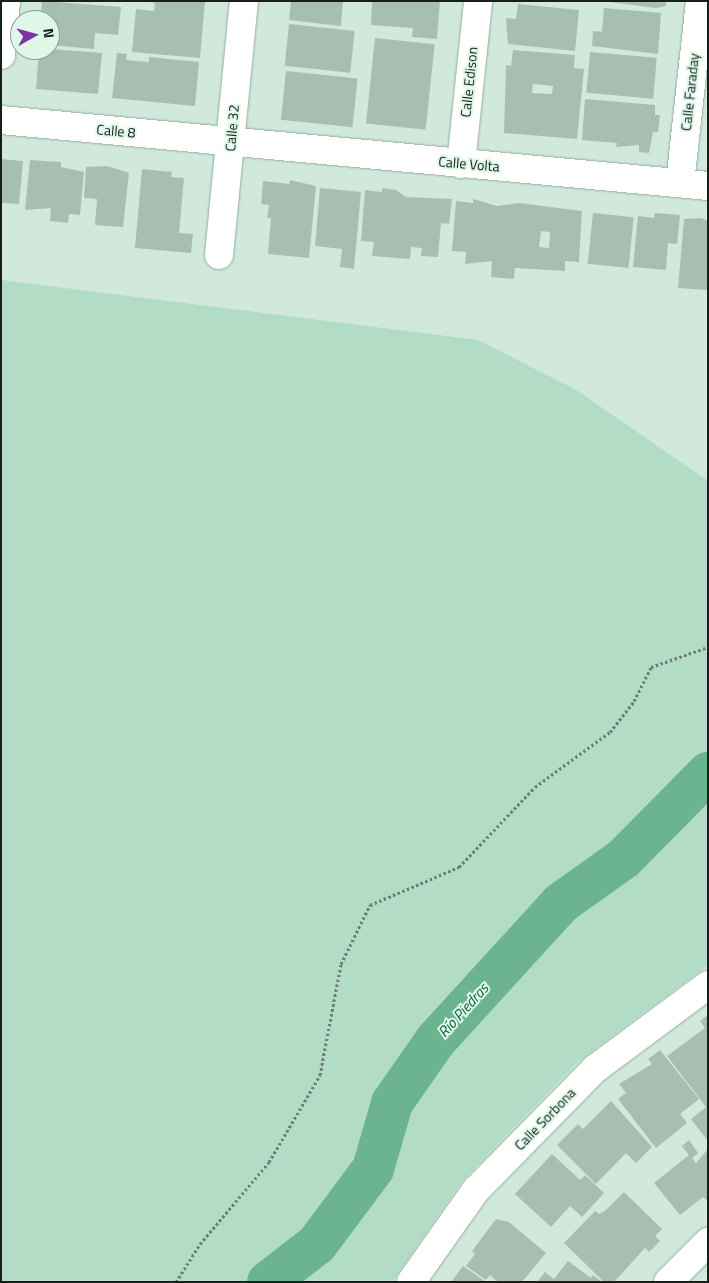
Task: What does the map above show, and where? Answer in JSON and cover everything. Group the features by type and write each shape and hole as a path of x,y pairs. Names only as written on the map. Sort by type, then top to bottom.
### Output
{"street":[{"path":"1,55 6,1"},
{"name":"Calle 32","path":"219,255 244,1"},
{"name":"Calle Edison","path":"461,164 478,1"},
{"name":"Calle Faraday","path":"680,184 700,1"},
{"name":"Calle 8","path":"1,120 231,142"},
{"name":"Calle Volta","path":"231,142 708,186"},
{"name":"Calle Sorbona","path":"411,1282 476,1190 595,1069 708,985"},
{"path":"668,1282 708,1242"}],"path":[{"path":"176,1282 200,1244 269,1162 320,1075 341,964 370,905 459,868 535,787 610,732 634,701 651,667 708,647"}],"green space":[{"path":"1,280 478,340 575,389 708,481 708,965 579,1061 463,1180 392,1282 1,1282"}],"building":[{"path":"42,1 121,7 118,35 95,33 94,49 60,46 60,10 41,10"},
{"path":"148,1 205,1 200,58 132,52 136,9 154,11 155,3"},
{"path":"291,1 343,1 341,26 289,20"},
{"path":"372,1 440,1 437,39 412,37 413,28 371,25"},
{"path":"602,1 666,1 666,6 656,8"},
{"path":"518,4 579,10 575,51 508,44 506,18 516,19"},
{"path":"604,8 661,13 658,54 592,46 593,31 602,32"},
{"path":"289,24 355,31 350,73 285,66"},
{"path":"375,38 435,44 426,130 366,124"},
{"path":"60,50 102,53 98,94 36,89 38,60 60,60"},
{"path":"513,50 575,55 574,68 584,69 577,139 504,133 506,65 511,66","holes":["533,84 553,86 552,94 532,93"]},
{"path":"590,52 657,58 653,99 586,93"},
{"path":"117,53 127,54 126,60 149,62 149,57 199,62 195,106 112,98"},
{"path":"286,71 358,79 352,127 281,120"},
{"path":"585,99 655,105 655,115 660,115 658,132 653,132 649,153 639,152 639,145 616,147 617,143 582,140"},
{"path":"1,159 23,161 19,204 1,203"},
{"path":"30,160 61,162 61,167 84,172 80,215 69,214 68,223 50,221 51,208 25,210"},
{"path":"107,166 129,173 123,227 95,225 97,199 84,198 86,167"},
{"path":"142,169 172,172 171,177 184,178 179,233 193,234 191,253 135,248"},
{"path":"290,180 316,186 309,258 268,254 271,218 267,218 269,205 261,204 263,181 289,184"},
{"path":"320,188 361,192 354,269 340,267 342,249 315,246"},
{"path":"382,188 396,190 406,197 452,199 449,224 441,223 438,257 421,256 422,248 411,247 410,259 372,256 374,242 361,241 365,190 382,192"},
{"path":"473,199 497,206 519,203 582,211 579,262 565,261 565,271 515,268 514,279 491,277 492,261 465,264 466,252 452,251 456,201 473,203","holes":["541,231 550,232 549,248 539,247"]},
{"path":"593,213 634,217 628,268 588,264"},
{"path":"655,213 680,215 677,244 668,243 666,270 633,267 638,216 654,218"},
{"path":"701,218 708,221 708,290 678,288 684,219"},
{"path":"708,1015 708,1141 691,1119 706,1107 667,1056 705,1028 700,1021"},
{"path":"660,1050 699,1099 680,1114 687,1123 656,1148 618,1099 626,1093 619,1084 652,1064 648,1059"},
{"path":"611,1101 652,1147 636,1163 626,1153 596,1184 557,1145 578,1124 583,1129"},
{"path":"689,1140 698,1153 692,1158 696,1163 708,1149 708,1201 703,1197 680,1215 654,1183 689,1155 682,1146"},
{"path":"552,1154 580,1180 585,1175 604,1193 582,1217 570,1206 551,1227 515,1194"},
{"path":"624,1192 662,1229 655,1236 660,1241 649,1252 645,1248 614,1282 604,1282 564,1243 595,1211 599,1214 605,1211"},
{"path":"496,1219 509,1222 546,1253 522,1282 498,1282 490,1275 486,1280 466,1266 475,1254 472,1251"},
{"path":"568,1261 591,1278 593,1275 602,1282 537,1282 545,1272 554,1279"},
{"path":"463,1266 486,1282 451,1282"}],"waterway":[{"name":"Río Piedras","path":"268,1282 317,1244 373,1169 392,1103 436,1040 561,903 624,858 708,773"}]}
